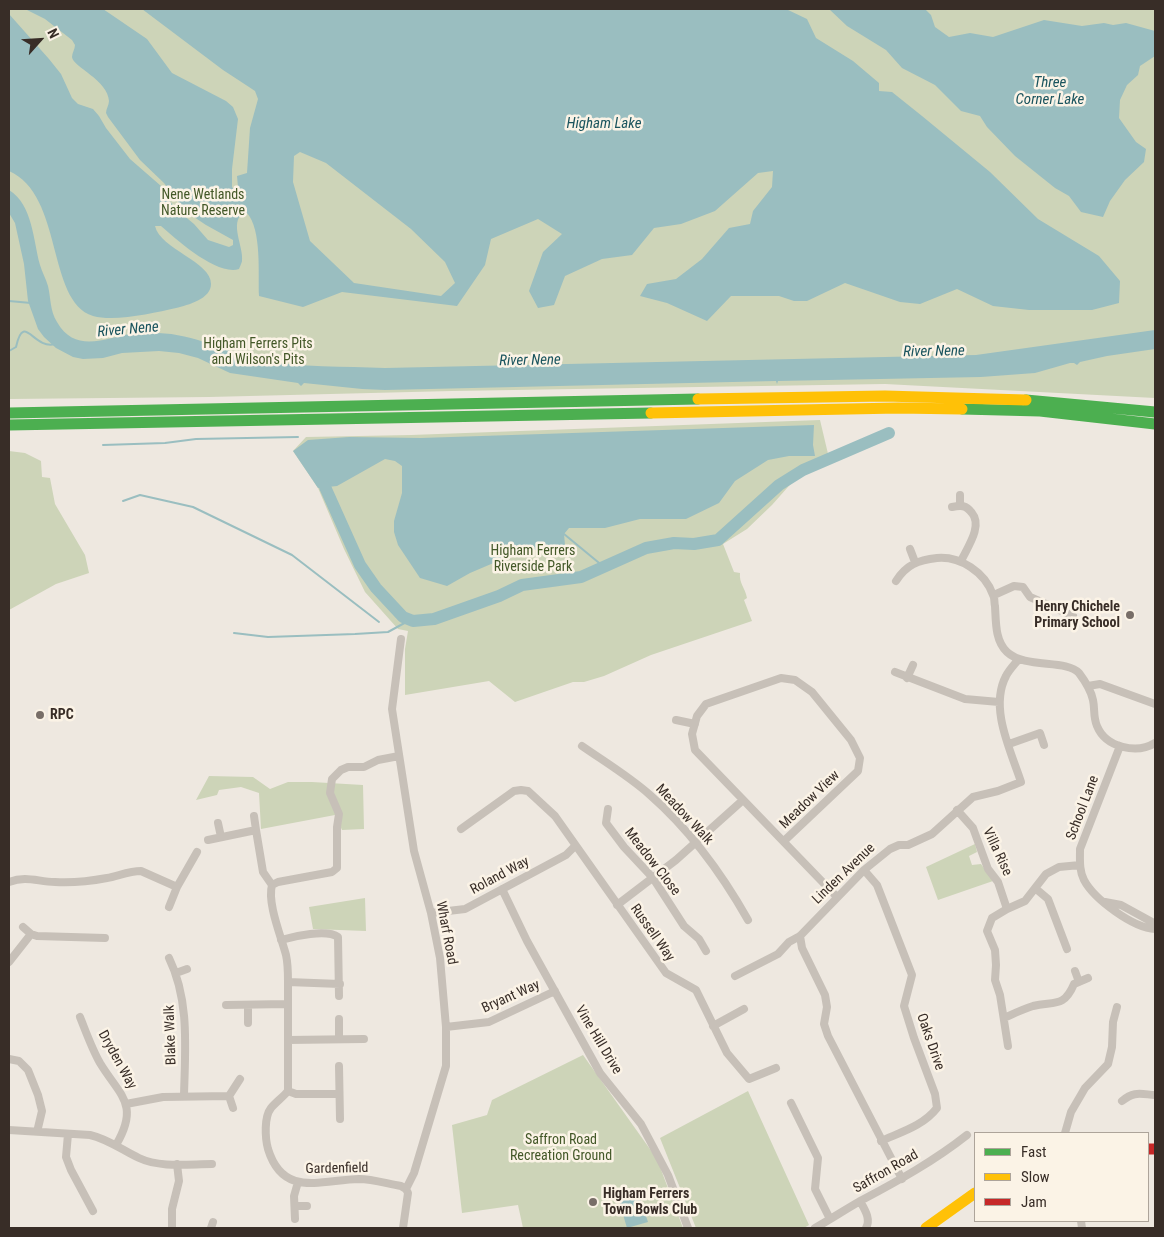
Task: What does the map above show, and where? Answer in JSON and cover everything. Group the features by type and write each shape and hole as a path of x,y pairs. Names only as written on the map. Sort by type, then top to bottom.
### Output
{"main road":[{"path":"9,413 808,396 956,396 1032,399 1100,404 1155,412"},
{"path":"9,425 898,408 1040,411 1155,424"},
{"path":"926,1228 974,1194"}],"street":[{"path":"960,494 956,506 967,507 975,516 976,529 961,561"},
{"path":"910,549 915,562"},
{"path":"896,581 903,570 915,562 942,557 961,561 972,568 985,581 994,595 996,626 999,640 1006,652 1018,660 1059,666 1077,671 1088,686 1093,700 1093,712 1097,728 1108,740 1120,746 1136,750 1155,743"},
{"path":"994,595 1014,586 1024,587 1030,597 1073,616"},
{"name":"Wharf Road","path":"401,639 392,709 414,852 431,912 440,958 446,1027 446,1066 414,1173 406,1189 408,1193 403,1228"},
{"name":"Linden Avenue","path":"735,976 778,954 789,942 800,936 864,870 890,849 899,845 908,845 932,834 973,797 998,791 1021,782 1002,723 999,702 1006,676 1018,660"},
{"path":"907,678 912,665"},
{"path":"895,672 965,699 999,702"},
{"name":"Meadow View","path":"784,842 858,771 860,758 851,740 812,692 795,680 781,678 706,704 697,716 694,724 692,734 695,750 837,897"},
{"path":"1088,686 1100,684 1155,704"},
{"path":"676,720 694,724"},
{"path":"1009,744 1040,733 1044,745"},
{"name":"Meadow Walk","path":"582,746 650,794 696,842 731,890 748,920"},
{"name":"School Lane","path":"1120,746 1080,849 1080,865 1083,878 1090,889 1103,902 1121,905 1152,922 1155,928"},
{"path":"272,885 278,882 335,870 338,863 337,827 339,814 330,793 332,780 341,770 348,767 364,767 378,760 399,756"},
{"name":"Russell Way","path":"461,829 514,792 528,791 555,816 666,973 696,990 727,1053 748,1079 776,1068"},
{"path":"617,905 653,878 744,800"},
{"name":"Meadow Close","path":"608,809 606,823 624,847 653,878 684,926 699,939 706,951"},
{"name":"Villa Rise","path":"957,810 973,828 988,869 998,882 1007,908"},
{"path":"254,816 264,872 272,885 272,896 288,965 288,1091 296,1094 339,1094"},
{"path":"218,823 221,837"},
{"path":"208,840 256,830"},
{"name":"Roland Way","path":"431,912 465,909 566,855 575,846"},
{"path":"169,907 177,887 197,852"},
{"path":"1008,1046 1000,995 994,980 996,965 994,950 987,931 992,918 1007,908 1025,901 1046,874 1059,867 1080,865"},
{"name":"Oaks Drive","path":"864,870 877,885 912,975 904,1006 935,1094 937,1108 930,1118 920,1124 881,1141"},
{"path":"9,882 17,879 36,879 54,883 106,878 128,872 141,871 177,887"},
{"path":"1035,888 1048,899 1067,948"},
{"name":"Vine Hill Drive","path":"502,889 600,1072 640,1124 668,1175 688,1228"},
{"path":"23,927 31,934 37,936 105,938"},
{"path":"9,962 31,934"},
{"path":"281,940 309,934 335,934 339,940 340,996"},
{"path":"800,936 802,948 825,995 827,1008 824,1024 828,1036 902,1179"},
{"name":"Blake Walk","path":"169,958 176,973 182,996 185,1027 184,1096"},
{"path":"176,973 187,969"},
{"path":"1075,971 1080,982"},
{"path":"1004,1018 1033,1006 1062,1002 1070,994 1074,984 1088,978"},
{"path":"288,982 340,984"},
{"name":"Bryant Way","path":"446,1027 489,1022 555,991"},
{"path":"226,1005 287,1004"},
{"path":"248,1005 248,1022"},
{"path":"1065,1132 1071,1112 1085,1088 1108,1064 1112,1047 1113,1022 1117,1007"},
{"path":"713,1026 744,1010"},
{"name":"Dryden Way","path":"80,1017 100,1062 122,1093 126,1104 127,1116 125,1127 116,1145"},
{"path":"339,1019 339,1038"},
{"path":"288,1040 364,1039"},
{"path":"9,1059 19,1061 28,1070 38,1095 42,1111 37,1132"},
{"path":"339,1066 340,1119"},
{"path":"229,1096 240,1079"},
{"name":"Gardenfield","path":"288,1091 268,1114 266,1129 268,1161 286,1177 298,1182 311,1184 360,1179 401,1186 406,1189"},
{"path":"1122,1101 1134,1093 1155,1095"},
{"path":"126,1104 163,1097 229,1096"},
{"path":"229,1096 233,1108"},
{"path":"791,1103 818,1158 815,1189 830,1219"},
{"path":"9,1130 90,1135 102,1138 146,1161 177,1164 212,1164"},
{"path":"68,1134 66,1157 93,1211"},
{"name":"Saffron Road","path":"815,1228 902,1179 952,1147 967,1135"},
{"path":"172,1228 172,1209 178,1181 177,1164"},
{"name":"Gardenfield","path":"295,1219 294,1196 298,1182"},
{"path":"860,1201 868,1218 869,1223 866,1228"},
{"path":"295,1206 307,1206"}],"green space":[{"name":"Nene Wetlands Nature Reserve","path":"9,9 1155,9 1155,398 885,384 9,399"},
{"name":"Higham Ferrers Riverside Park","path":"820,420 829,458 803,470 772,505 747,529 723,544 734,572 740,573 740,580 747,598 744,600 752,621 651,655 604,676 584,682 573,682 515,702 489,681 405,695 405,649 408,631 398,629 365,592 318,488 293,451 306,437"},
{"path":"9,451 25,453 41,461 42,477 50,478 55,504 85,555 89,573 56,584 9,610"},
{"path":"209,776 253,777 270,789 288,782 363,785 364,829 342,830 335,815 261,829 259,793 241,787 219,790 217,795 196,800"},
{"path":"975,844 977,852 969,856 972,865 981,864 993,881 938,900 926,867"},
{"path":"365,898 366,931 313,929 309,907"},
{"name":"Saffron Road Recreation Ground","path":"583,1055 657,1159 683,1228 523,1228 518,1205 462,1213 452,1125 487,1115 492,1100"},
{"path":"748,1091 809,1225 804,1228 696,1228 660,1138"}],"water":[{"name":"Higham Lake","path":"25,9 103,9 147,39 172,73 226,101 233,107 238,119 232,169 232,187 235,191 238,187 237,176 247,173 250,128 258,99 255,91 223,70 142,9 786,9 807,19 816,38 853,61 879,83 879,91 892,92 922,116 990,172 1038,219 1099,256 1120,281 1119,303 1092,310 1029,310 993,306 957,289 920,304 900,302 845,283 807,301 794,301 779,296 731,296 707,321 667,303 640,296 647,284 676,279 702,259 729,228 750,224 753,211 772,187 773,171 758,173 715,211 681,224 654,228 632,255 602,259 565,276 554,305 538,308 529,291 543,252 562,234 538,219 491,239 485,265 457,306 342,292 303,307 259,296 258,253 255,230 247,213 243,213 237,223 242,255 239,269 230,270 209,262 187,248 161,226 155,226 166,242 195,262 209,276 210,289 203,297 187,305 146,314 112,318 93,316 78,306 68,290 39,202 26,184 9,171 9,14 61,74 72,98 78,104 93,109 130,159 161,186 176,209 194,224 208,240 229,247 233,245 233,240 185,211 164,183 140,160 108,117 106,113 109,101 103,87 74,61 72,57 75,45 72,40 45,19","holes":["300,152 326,163 411,229 445,262 455,283 441,296 354,283 310,241 293,182 294,156"]},
{"name":"Three Corner Lake","path":"829,9 925,9 931,15 935,27 949,37 970,33 993,37 1044,20 1082,26 1126,23 1155,31 1155,56 1140,66 1138,75 1127,85 1120,100 1119,118 1136,142 1146,149 1144,162 1125,180 1110,201 1103,217 1081,212 1069,196 1055,188 1015,156 987,127 980,116 961,111 935,85 902,68 886,50 847,26"},
{"path":"9,190 17,197 28,214 55,318 65,332 73,338 83,341 103,340 138,333 171,334 197,340 247,357 275,363 307,366 385,368 976,355 1155,330 1155,349 1107,356 1080,362 1077,365 1070,363 1035,373 981,377 778,381 777,384 776,381 385,390 304,383 301,386 298,383 230,373 198,358 179,353 159,351 122,353 103,358 83,359 73,357 56,348 38,329 28,301 24,264 15,223 9,213"},
{"path":"814,425 813,445 815,456 789,456 768,460 735,481 719,503 686,519 640,519 605,528 569,528 564,534 565,545 517,553 470,573 447,586 420,578 398,545 394,532 394,521 402,493 402,466 395,461 385,459 337,486 318,488 293,451 308,440 349,437 421,438"},
{"path":"639,1195 648,1222 627,1228 619,1201"}],"waterway":[{"path":"9,301 31,303"},
{"path":"9,351 16,347 22,332 26,332 41,342 55,344"},
{"path":"325,487 360,565 376,588 403,617 413,621 434,619 499,596 522,585 581,577 646,548 674,543 694,544 718,540 779,485 803,470 889,433"},
{"path":"103,445 165,443 196,439 298,437"},
{"path":"123,501 140,495 193,507 292,555 379,622"},
{"path":"564,534 604,567"},
{"path":"234,633 268,637 388,632 410,620"}],"traffic: fast":[{"path":"9,413 698,399"},
{"path":"1026,400 1155,412"},
{"path":"962,409 1040,411 1155,424"},
{"path":"9,425 651,413"}],"traffic: slow":[{"path":"698,399 885,396 1026,400"},
{"path":"651,413 898,408 962,409"},
{"path":"926,1228 974,1194"}],"traffic: jam":[{"path":"1149,1149 1155,1149"}],"place":[{"name":"Henry Chichele Primary School","path":"1130,615"},
{"name":"RPC","path":"40,715"},
{"name":"Higham Ferrers Town Bowls Club","path":"593,1202"}],"water label":[{"name":"River Nene","path":"128,330"},
{"name":"River Nene","path":"934,352"},
{"name":"River Nene","path":"530,361"}],"park label":[{"name":"Higham Ferrers Pits and Wilson's Pits","path":"258,352"}]}
